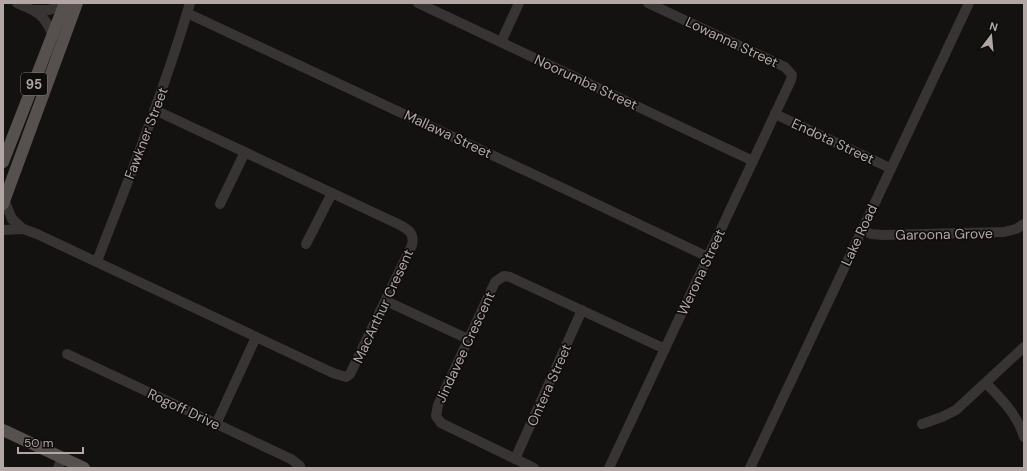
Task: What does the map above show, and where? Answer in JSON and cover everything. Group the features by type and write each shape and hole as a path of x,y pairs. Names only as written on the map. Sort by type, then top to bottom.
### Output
{"main road":[{"name":"95","path":"3,162 53,35 69,4"},
{"name":"95","path":"3,202 69,4"},
{"path":"3,430 60,463 84,468"}],"street":[{"path":"17,3 33,9 49,10 69,4"},
{"name":"Noorumba Street","path":"418,3 753,161"},
{"path":"500,42 519,3"},
{"name":"Lowanna Street","path":"648,3 785,67 792,75"},
{"name":"Lake Road","path":"750,468 969,3"},
{"name":"Fawkner Street","path":"97,261 155,110 174,57 189,8"},
{"name":"Mallawa Street","path":"189,8 708,257"},
{"path":"33,9 46,20 53,35"},
{"name":"Werona Street","path":"609,468 791,80 792,75"},
{"name":"MacArthur Cresent","path":"3,202 12,219 23,229 97,261 332,373 346,377 354,368 386,301 412,245 413,236 406,228 398,224 155,110"},
{"name":"Endota Street","path":"775,114 890,168"},
{"path":"220,204 245,152"},
{"path":"306,244 332,193"},
{"name":"Garoona Grove","path":"862,230 871,234 883,235 1004,232 1016,229 1024,224"},
{"name":"MacArthur Cresent","path":"3,230 23,229"},
{"name":"Jindavee Crescent","path":"534,468 441,423 436,416 438,405 495,282 504,276 510,277 665,349"},
{"path":"386,301 468,340"},
{"name":"Ontera Street","path":"515,460 582,310"},
{"path":"216,424 256,337"},
{"path":"922,424 956,410 1024,347"},
{"name":"Rogoff Drive","path":"67,354 290,459 300,467"},
{"path":"986,383 1018,420 1024,437"}]}
